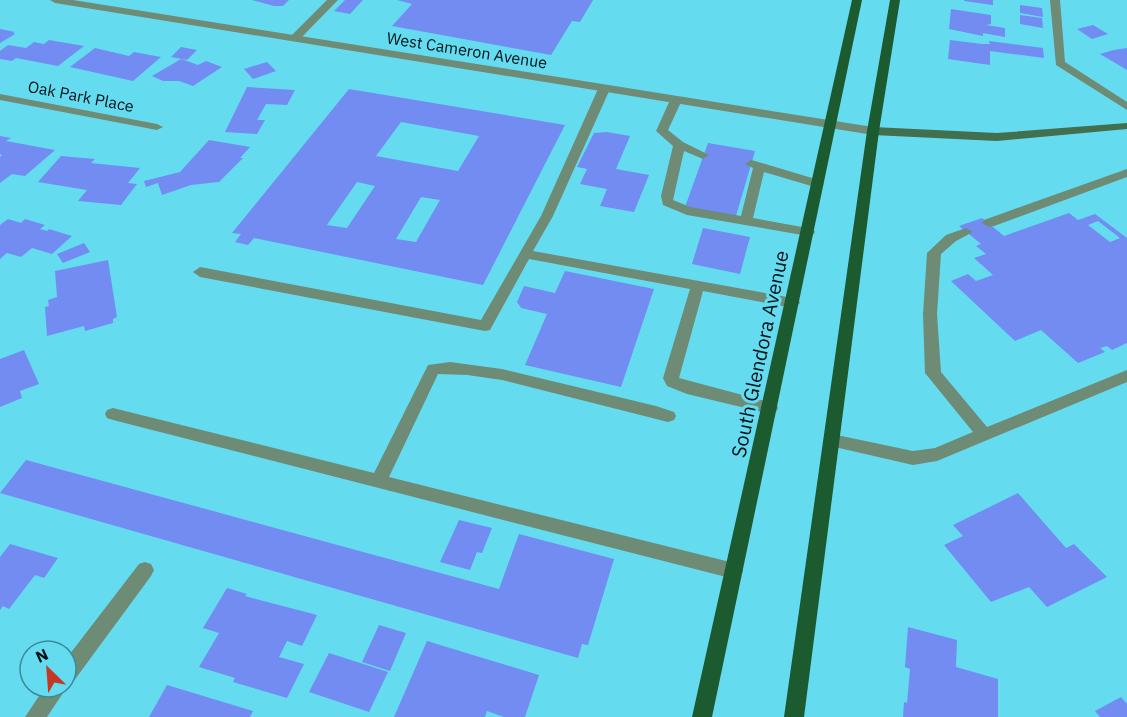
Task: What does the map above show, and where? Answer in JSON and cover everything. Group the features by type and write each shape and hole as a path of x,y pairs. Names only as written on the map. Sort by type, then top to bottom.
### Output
{"main road":[{"name":"South Glendora Avenue","path":"702,717 857,0"},
{"path":"794,717 873,131 895,0"},
{"path":"873,131 997,137 1127,126"}],"street":[{"name":"West Cameron Avenue","path":"55,0 873,131"},
{"path":"295,38 333,0"},
{"path":"1055,0 1060,63 1127,107"},
{"path":"200,272 485,326 547,216 604,89"},
{"name":"Oak Park Place","path":"0,97 157,127"},
{"path":"676,100 662,131 679,145 703,155"},
{"path":"679,145 667,202 687,211 808,232"},
{"path":"746,221 755,166 819,184"},
{"path":"989,223 1127,173"},
{"path":"966,232 951,238 934,253 930,314 933,373 984,435"},
{"path":"525,254 793,303"},
{"path":"699,285 671,378 672,382 687,388 770,408"},
{"path":"378,481 434,369 454,367 507,377 624,403 668,416"},
{"path":"832,440 913,458 937,454 1127,376"},
{"path":"112,414 734,571"},
{"path":"78,659 145,570"},
{"path":"35,717 48,699"}],"building":[{"path":"252,0 289,0 283,6 274,6"},
{"path":"345,0 363,0 350,14 334,11"},
{"path":"397,0 593,0 580,22 572,21 551,55 392,26 412,4"},
{"path":"993,0 993,5 964,1"},
{"path":"1020,5 1042,8 1043,17 1020,13"},
{"path":"951,9 991,15 991,24 986,25 1005,28 1005,37 983,33 983,36 949,29"},
{"path":"1020,15 1042,18 1043,28 1020,24"},
{"path":"1093,25 1108,34 1092,39 1077,29"},
{"path":"0,29 15,32 13,33 15,34 0,43"},
{"path":"49,40 84,46 58,66 16,58 12,61 0,59 0,51 8,45 26,48 34,42 44,44"},
{"path":"950,40 982,44 990,44 989,41 1043,48 1044,58 990,51 990,65 948,59"},
{"path":"181,47 197,50 187,60 171,57"},
{"path":"95,48 129,56 134,52 161,57 133,81 70,67"},
{"path":"1127,48 1127,70 1100,54 1114,50"},
{"path":"181,59 198,65 206,61 222,67 193,86 179,81 163,81 152,76"},
{"path":"267,62 276,71 253,79 244,69"},
{"path":"247,87 295,90 287,105 266,104 257,120 265,120 257,134 225,132"},
{"path":"349,89 565,125 483,285 254,238 248,245 235,242 241,234 232,233","holes":["401,122 479,136 458,171 376,156","357,182 375,186 347,228 327,225","421,197 440,200 416,242 396,239"]},
{"path":"607,132 630,136 616,169 649,175 634,212 600,206 607,189 580,184 587,169 577,167 594,133"},
{"path":"0,136 11,138 6,141 55,150 25,176 12,174 0,183 0,157 2,155 0,154"},
{"path":"209,140 250,147 240,158 243,158 219,182 191,185 162,195 158,183 146,187 144,181 180,172"},
{"path":"708,143 755,151 736,216 685,207"},
{"path":"61,156 95,159 91,163 140,168 128,183 137,184 121,205 78,201 87,190 38,182"},
{"path":"1069,213 1078,220 1095,214 1127,238 1127,343 1112,350 1107,346 1100,348 1105,352 1078,363 1041,330 1015,341 951,281 968,274 976,281 993,275 974,258 986,254 976,246 981,244 959,226 982,218 1004,236","holes":["1098,221 1120,238 1110,242 1088,225"]},
{"path":"8,219 21,223 25,219 45,225 40,229 47,231 49,229 72,236 52,254 32,248 21,257 7,253 0,259 0,225"},
{"path":"703,228 750,237 740,274 692,264"},
{"path":"84,243 90,252 63,263 57,254"},
{"path":"108,260 117,317 113,319 113,323 85,331 84,326 47,336 45,307 49,306 48,300 57,297 55,271"},
{"path":"565,271 654,289 621,387 525,365 547,314 521,308 517,302 524,286 555,293"},
{"path":"24,350 39,384 20,391 22,398 0,407 0,359"},
{"path":"26,460 499,589 519,534 614,559 588,645 582,644 578,658 0,493"},
{"path":"1018,493 1066,548 1074,544 1107,577 1047,607 1029,587 991,602 944,545 963,536 953,525"},
{"path":"459,520 492,528 482,553 477,552 470,570 440,562"},
{"path":"10,544 58,558 44,578 35,575 9,609 3,606 0,610 0,557"},
{"path":"227,588 247,594 245,596 317,615 302,646 287,641 279,657 304,664 287,698 233,682 235,678 199,667 219,633 203,628"},
{"path":"379,625 406,633 390,671 362,662"},
{"path":"908,627 957,640 956,667 998,679 998,717 903,717 904,702 907,703 910,669 905,667"},
{"path":"427,641 539,675 525,717 504,717 487,711 485,717 394,717"},
{"path":"329,653 388,672 369,712 309,692"},
{"path":"167,685 253,711 250,717 149,717"},
{"path":"1121,697 1127,704 1127,717 1100,717 1095,711"}]}
